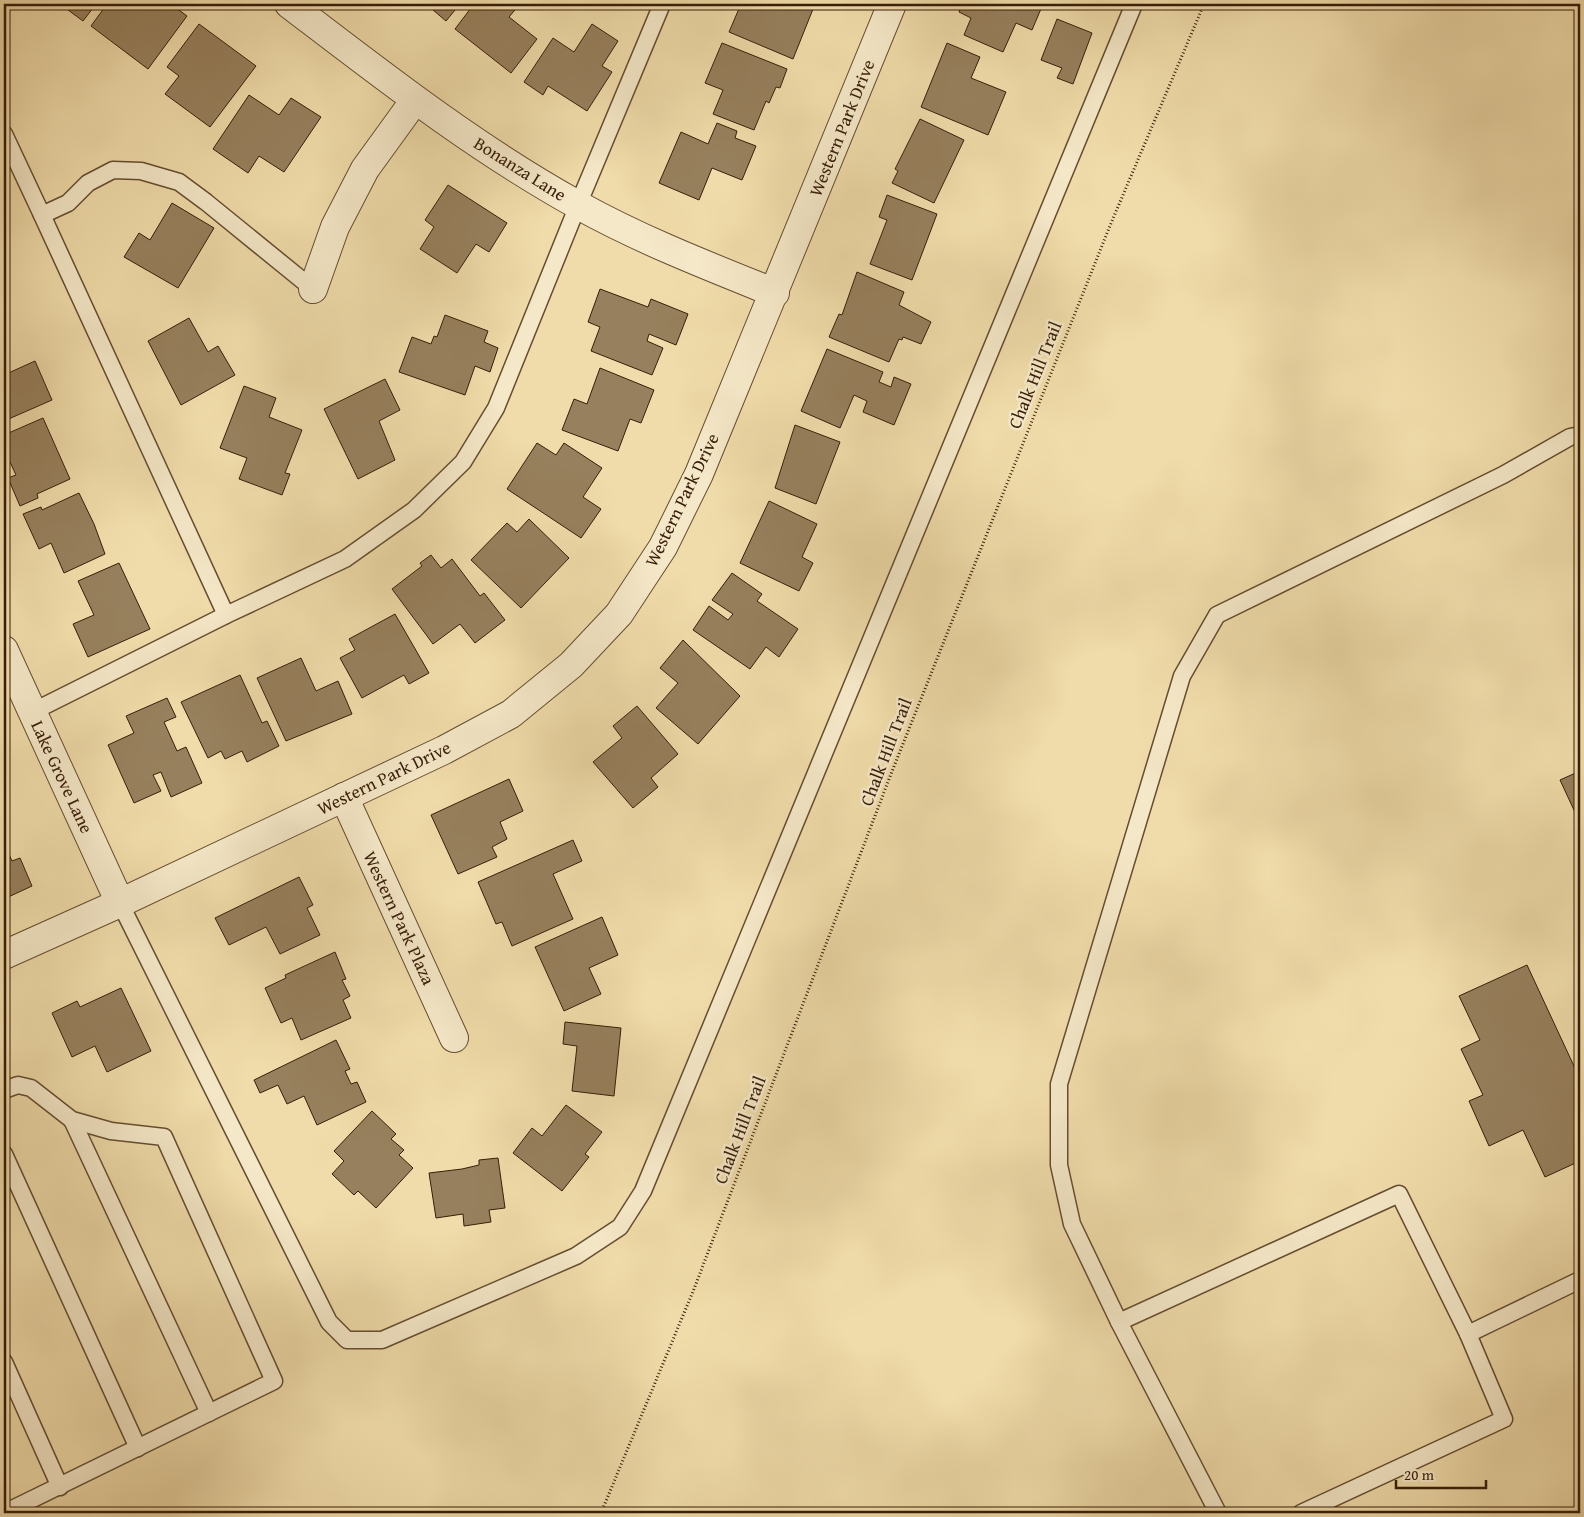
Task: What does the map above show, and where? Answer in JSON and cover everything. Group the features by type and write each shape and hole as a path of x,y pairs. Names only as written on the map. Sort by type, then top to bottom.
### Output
{"street":[{"name":"Bonanza Lane","path":"289,4 415,100 503,159 578,205 671,251 775,293"},
{"name":"Western Park Drive","path":"4,955 120,903 444,750 511,714 571,665 619,614 664,547 695,482 775,293 892,4"},
{"path":"313,289 335,227 366,170 415,100"},
{"name":"Lake Grove Lane","path":"4,650 120,903"},
{"name":"Western Park Plaza","path":"344,797 454,1038"}],"lane":[{"path":"120,903 329,1322 347,1340 382,1340 576,1256 620,1227 647,1182 1134,4"},
{"path":"32,712 226,615 345,559 414,510 463,462 496,408 655,7"},
{"path":"4,134 226,615"},
{"path":"42,214 68,203 88,183 113,170 141,171 179,182 313,289"},
{"path":"1218,1513 1119,1322 1072,1224 1058,1165 1059,1084 1182,676 1217,616 1494,479 1570,437 1580,435"},
{"path":"4,1090 18,1085 31,1088 72,1120 111,1131 164,1137 274,1381 4,1513"},
{"path":"72,1120 209,1413"},
{"path":"4,1154 138,1448"},
{"path":"1119,1322 1399,1194 1468,1334 1504,1419 1301,1513"},
{"path":"1468,1334 1580,1280"},
{"path":"4,1362 60,1487"}],"path":[{"name":"Chalk Hill Trail","path":"601,1513 694,1289 888,784 1109,228 1204,4"}],"building":[{"path":"60,4 96,4 83,21"},
{"path":"107,4 134,4 139,8 142,4 150,10 154,4 171,4 187,16 148,69 91,26"},
{"path":"413,4 424,4 419,9"},
{"path":"426,4 460,4 446,21"},
{"path":"474,4 520,4 509,17 537,39 511,73 455,29"},
{"path":"741,4 756,7 757,4 815,4 793,59 729,32"},
{"path":"962,4 1043,4 1032,30 1016,23 1003,52 964,35 971,18 959,12"},
{"path":"1057,19 1092,33 1073,84 1057,78 1062,68 1041,60"},
{"path":"199,24 256,66 210,127 165,94 179,76 167,67"},
{"path":"592,24 618,41 602,66 612,72 587,111 548,86 543,95 524,82 553,38 574,52"},
{"path":"722,43 787,69 780,88 776,87 769,103 766,101 754,130 713,114 723,90 705,83"},
{"path":"947,43 980,57 971,78 1006,92 988,135 921,107"},
{"path":"249,95 279,115 291,98 321,117 284,172 259,156 248,173 213,149"},
{"path":"920,119 964,140 934,203 892,183 898,171 895,169"},
{"path":"717,123 737,131 735,138 756,146 742,180 712,168 699,200 659,183 681,132 708,144"},
{"path":"448,185 507,223 489,252 476,244 457,273 420,249 434,227 425,220"},
{"path":"887,195 937,214 912,280 870,264 887,220 879,217"},
{"path":"172,203 214,228 178,288 124,257 139,233 150,240"},
{"path":"857,272 904,292 899,305 931,322 921,344 903,337 902,340 899,339 889,362 829,337 839,314 842,315"},
{"path":"600,289 648,307 651,299 688,314 676,345 649,334 647,341 663,348 652,375 591,351 600,327 588,322"},
{"path":"445,315 488,331 484,342 498,348 490,372 475,366 465,395 399,372 412,337 431,344 434,336 437,337"},
{"path":"189,318 208,352 218,346 235,375 181,405 148,341"},
{"path":"4,320 8,330 4,332"},
{"path":"827,349 883,372 879,382 891,387 894,377 911,384 894,425 863,412 867,401 854,395 840,428 801,411"},
{"path":"35,361 52,400 4,421 4,375"},
{"path":"600,368 654,390 641,423 630,419 618,451 562,430 574,399 587,404"},
{"path":"385,379 400,410 379,421 395,460 358,479 324,409"},
{"path":"244,386 276,398 269,417 302,430 285,473 290,474 282,495 239,479 247,458 220,448"},
{"path":"43,418 70,479 37,494 38,498 20,506 8,478 16,475 4,449 4,435"},
{"path":"795,425 840,442 816,504 775,488"},
{"path":"537,443 556,455 564,443 602,468 583,497 601,509 581,538 507,489"},
{"path":"79,493 94,524 105,554 64,573 51,543 39,549 23,514 41,507 42,510"},
{"path":"769,501 817,524 802,557 813,563 799,591 740,563"},
{"path":"529,519 569,558 521,608 471,560 507,523 517,532"},
{"path":"431,555 441,568 452,559 480,596 484,593 505,620 475,643 460,624 433,644 392,589 422,566 420,563"},
{"path":"119,563 150,629 88,657 73,624 94,615 78,581"},
{"path":"732,573 762,594 757,601 798,629 779,657 766,647 750,669 693,630 709,606 728,620 733,614 712,600"},
{"path":"395,614 429,673 409,684 404,675 362,698 340,658 355,650 349,639"},
{"path":"683,640 740,696 698,744 656,708 678,683 660,668"},
{"path":"301,658 316,691 338,681 352,714 286,741 257,678"},
{"path":"240,675 262,723 267,721 279,746 247,762 242,751 225,759 221,751 208,758 181,702"},
{"path":"167,698 176,717 164,722 177,751 186,747 202,783 171,797 161,772 153,775 161,791 134,803 108,745 134,733 126,716"},
{"path":"637,706 678,754 651,778 658,787 633,808 593,762 622,738 613,726"},
{"path":"1580,771 1580,823 1560,780"},
{"path":"509,779 523,811 500,822 507,839 492,847 497,857 458,874 431,815"},
{"path":"573,840 582,861 553,874 573,919 512,946 502,922 496,924 478,882"},
{"path":"4,843 12,861 20,858 32,886 4,899"},
{"path":"299,877 313,905 307,908 320,935 280,954 266,927 229,945 215,918"},
{"path":"602,917 618,955 589,968 601,994 564,1011 535,947"},
{"path":"335,952 346,979 342,980 350,996 343,1000 351,1018 301,1040 292,1018 281,1023 265,988 286,978 285,975"},
{"path":"1527,965 1580,1079 1580,1161 1545,1177 1523,1130 1489,1146 1469,1101 1483,1095 1461,1049 1480,1040 1459,996"},
{"path":"121,988 151,1051 107,1072 95,1046 72,1057 52,1013 77,1001 80,1007"},
{"path":"565,1022 621,1028 614,1096 572,1091 577,1046 563,1044"},
{"path":"336,1040 350,1069 345,1071 351,1084 357,1082 366,1102 317,1125 304,1096 287,1104 278,1085 260,1093 254,1080"},
{"path":"566,1105 602,1132 585,1154 589,1157 562,1191 513,1153 532,1128 542,1136"},
{"path":"372,1111 396,1134 391,1139 404,1150 399,1155 413,1168 376,1208 358,1191 354,1195 332,1174 344,1161 334,1151"},
{"path":"498,1158 505,1208 489,1210 491,1222 464,1226 463,1214 436,1218 429,1173 462,1169 479,1165 479,1160"}]}
